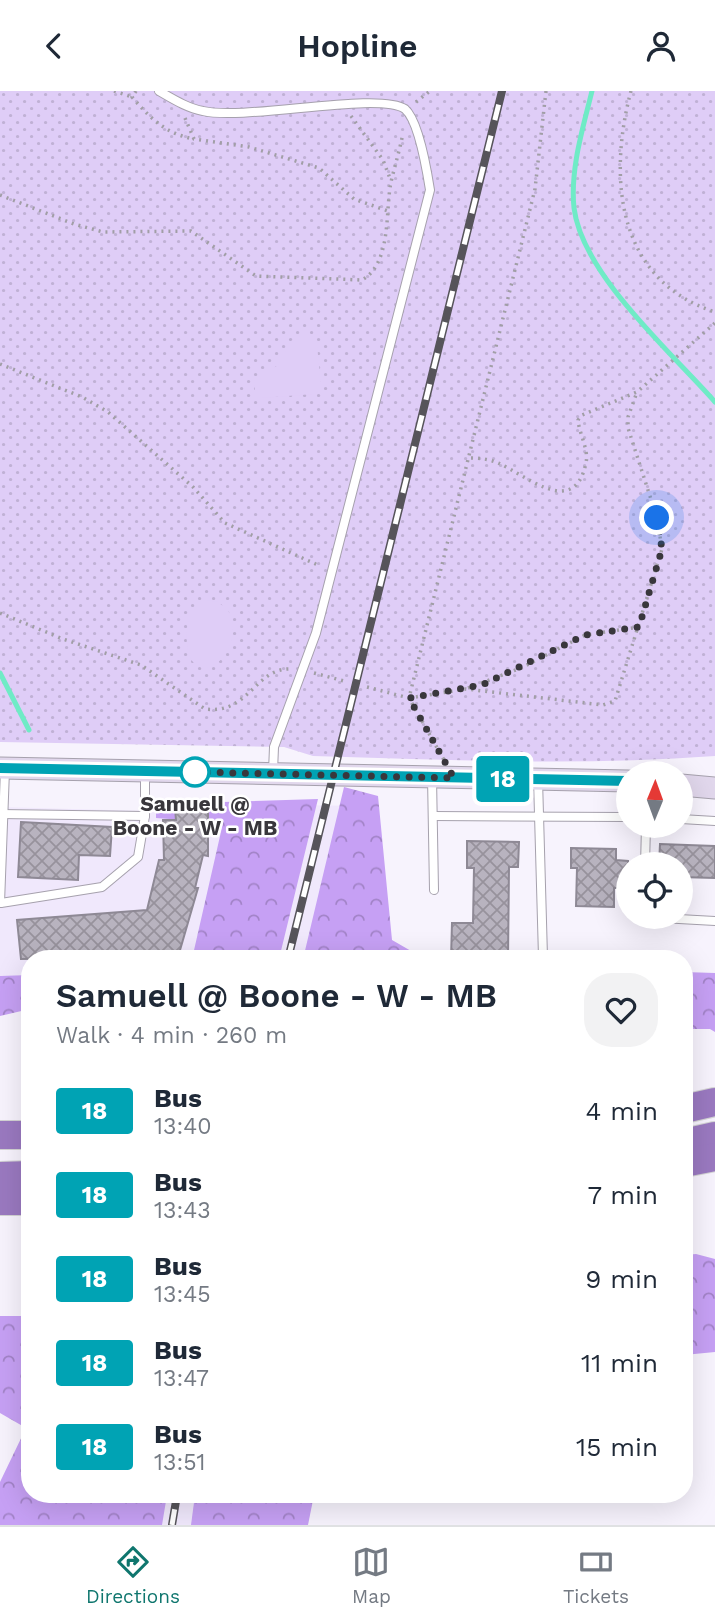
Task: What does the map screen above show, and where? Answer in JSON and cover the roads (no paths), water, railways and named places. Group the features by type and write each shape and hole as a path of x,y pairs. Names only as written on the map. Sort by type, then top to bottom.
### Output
{"highway":[{"path":"693,1107 713,1103"},
{"path":"0,1135 21,1135"},
{"path":"693,1143 714,1144"},
{"path":"693,1157 714,1144"},
{"path":"0,1176 21,1175"},
{"path":"0,1201 21,1201"}],"main road":[{"path":"2,768 616,781"},
{"path":"693,778 715,776"},
{"path":"693,786 715,788"}],"lane":[{"path":"159,91 202,111 229,114 341,103 382,103 406,110 421,148 430,190 332,571 304,670 274,747 273,773"},
{"path":"2,768 1,903 102,887 138,857 145,816 145,771"},
{"path":"432,777 434,890"},
{"path":"538,779 543,950"},
{"path":"2,814 145,816"},
{"path":"433,816 616,817"},
{"path":"693,820 715,821"},
{"path":"693,920 715,921"}],"waterway":[{"path":"592,91 574,178 574,208 581,233 593,259 631,311 715,402"},
{"path":"0,673 29,730"}],"railway":[{"path":"290,950 502,91"},
{"path":"172,1525 176,1503"}],"place":[{"name":"Samuell @ Boone - W - MB","path":"195,772"}]}
